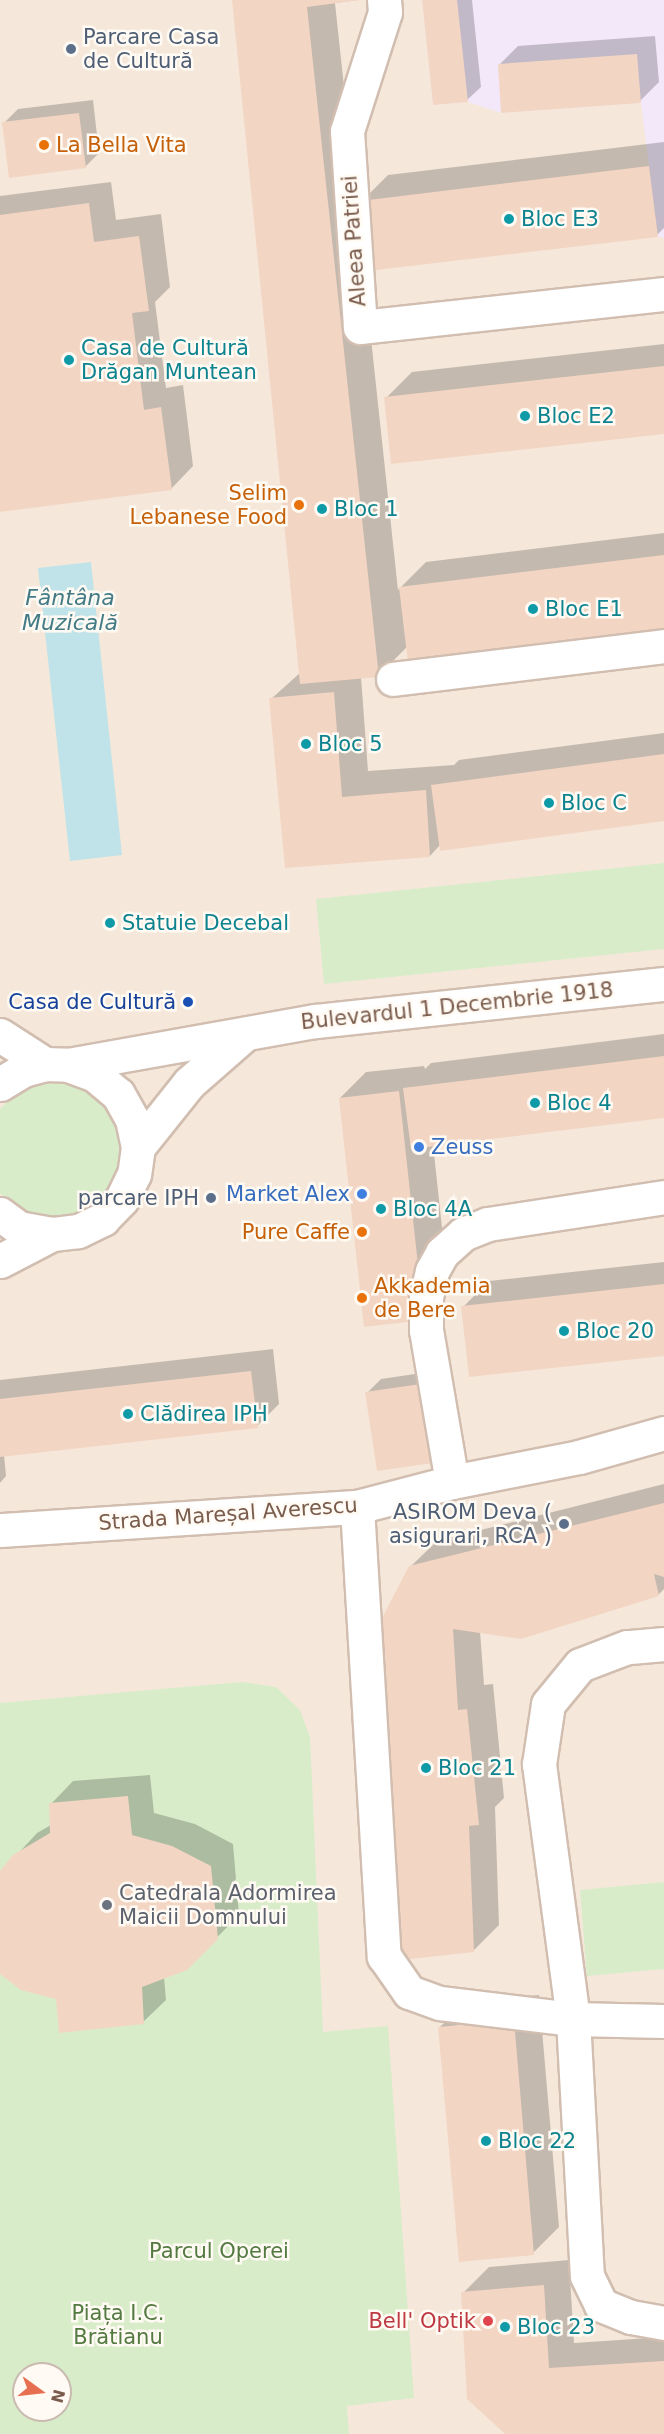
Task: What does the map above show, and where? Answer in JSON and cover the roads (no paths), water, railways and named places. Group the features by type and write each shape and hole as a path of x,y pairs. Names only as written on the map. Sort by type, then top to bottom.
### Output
{"street":[{"name":"Aleea Patriei","path":"384,0 385,12 347,131 360,327 664,294"},
{"path":"393,679 664,646"},
{"name":"Bulevardul 1 Decembrie 1918","path":"0,1084 23,1070 250,1030 664,984"},
{"path":"138,1147 189,1083 250,1030"},
{"path":"0,1035 56,1065 95,1075 118,1094 132,1119 138,1147 134,1174 122,1199 109,1212 78,1231 52,1234 20,1228 0,1214"},
{"path":"453,1482 426,1330 426,1297 432,1271 442,1253 463,1234 488,1224 664,1197"},
{"path":"0,1261 52,1234"},
{"name":"Strada Mareșal Averescu","path":"0,1530 357,1507 453,1482 579,1457 664,1433"},
{"path":"357,1507 384,1956 410,1992 440,2003 573,2019 664,2021"},
{"path":"664,1644 627,1647 580,1665 548,1704 539,1764 573,2019 587,2276 601,2305 631,2317 664,2323"}],"water":[{"name":"Fântâna Muzicală","path":"91,562 122,855 70,861 38,568"}],"place":[{"name":"Parcare Casa de Cultură","path":"71,49"},
{"name":"La Bella Vita","path":"44,145"},
{"name":"Bloc E3","path":"509,219"},
{"name":"Casa de Cultură Drăgan Muntean","path":"69,360"},
{"name":"Bloc E2","path":"525,416"},
{"name":"Selim Lebanese Food","path":"299,505"},
{"name":"Bloc 1","path":"322,509"},
{"name":"Bloc E1","path":"533,609"},
{"name":"Bloc 5","path":"306,744"},
{"name":"Bloc C","path":"549,803"},
{"name":"Statuie Decebal","path":"110,923"},
{"name":"Casa de Cultură","path":"188,1002"},
{"name":"Bloc 4","path":"535,1103"},
{"name":"Zeuss","path":"419,1147"},
{"name":"Market Alex","path":"362,1194"},
{"name":"parcare IPH","path":"211,1198"},
{"name":"Bloc 4A","path":"381,1209"},
{"name":"Pure Caffe","path":"362,1232"},
{"name":"Akkademia de Bere","path":"362,1298"},
{"name":"Bloc 20","path":"564,1331"},
{"name":"Clădirea IPH","path":"128,1414"},
{"name":"ASIROM Deva ( asigurari, RCA )","path":"564,1524"},
{"name":"Bloc 21","path":"426,1768"},
{"name":"Catedrala Adormirea Maicii Domnului","path":"107,1905"},
{"name":"Bloc 22","path":"486,2141"},
{"name":"Bell' Optik","path":"488,2321"},
{"name":"Bloc 23","path":"505,2327"}],"park label":[{"name":"Parcul Operei","path":"219,2251"},
{"name":"Piața I.C. Brătianu","path":"118,2325"}]}
